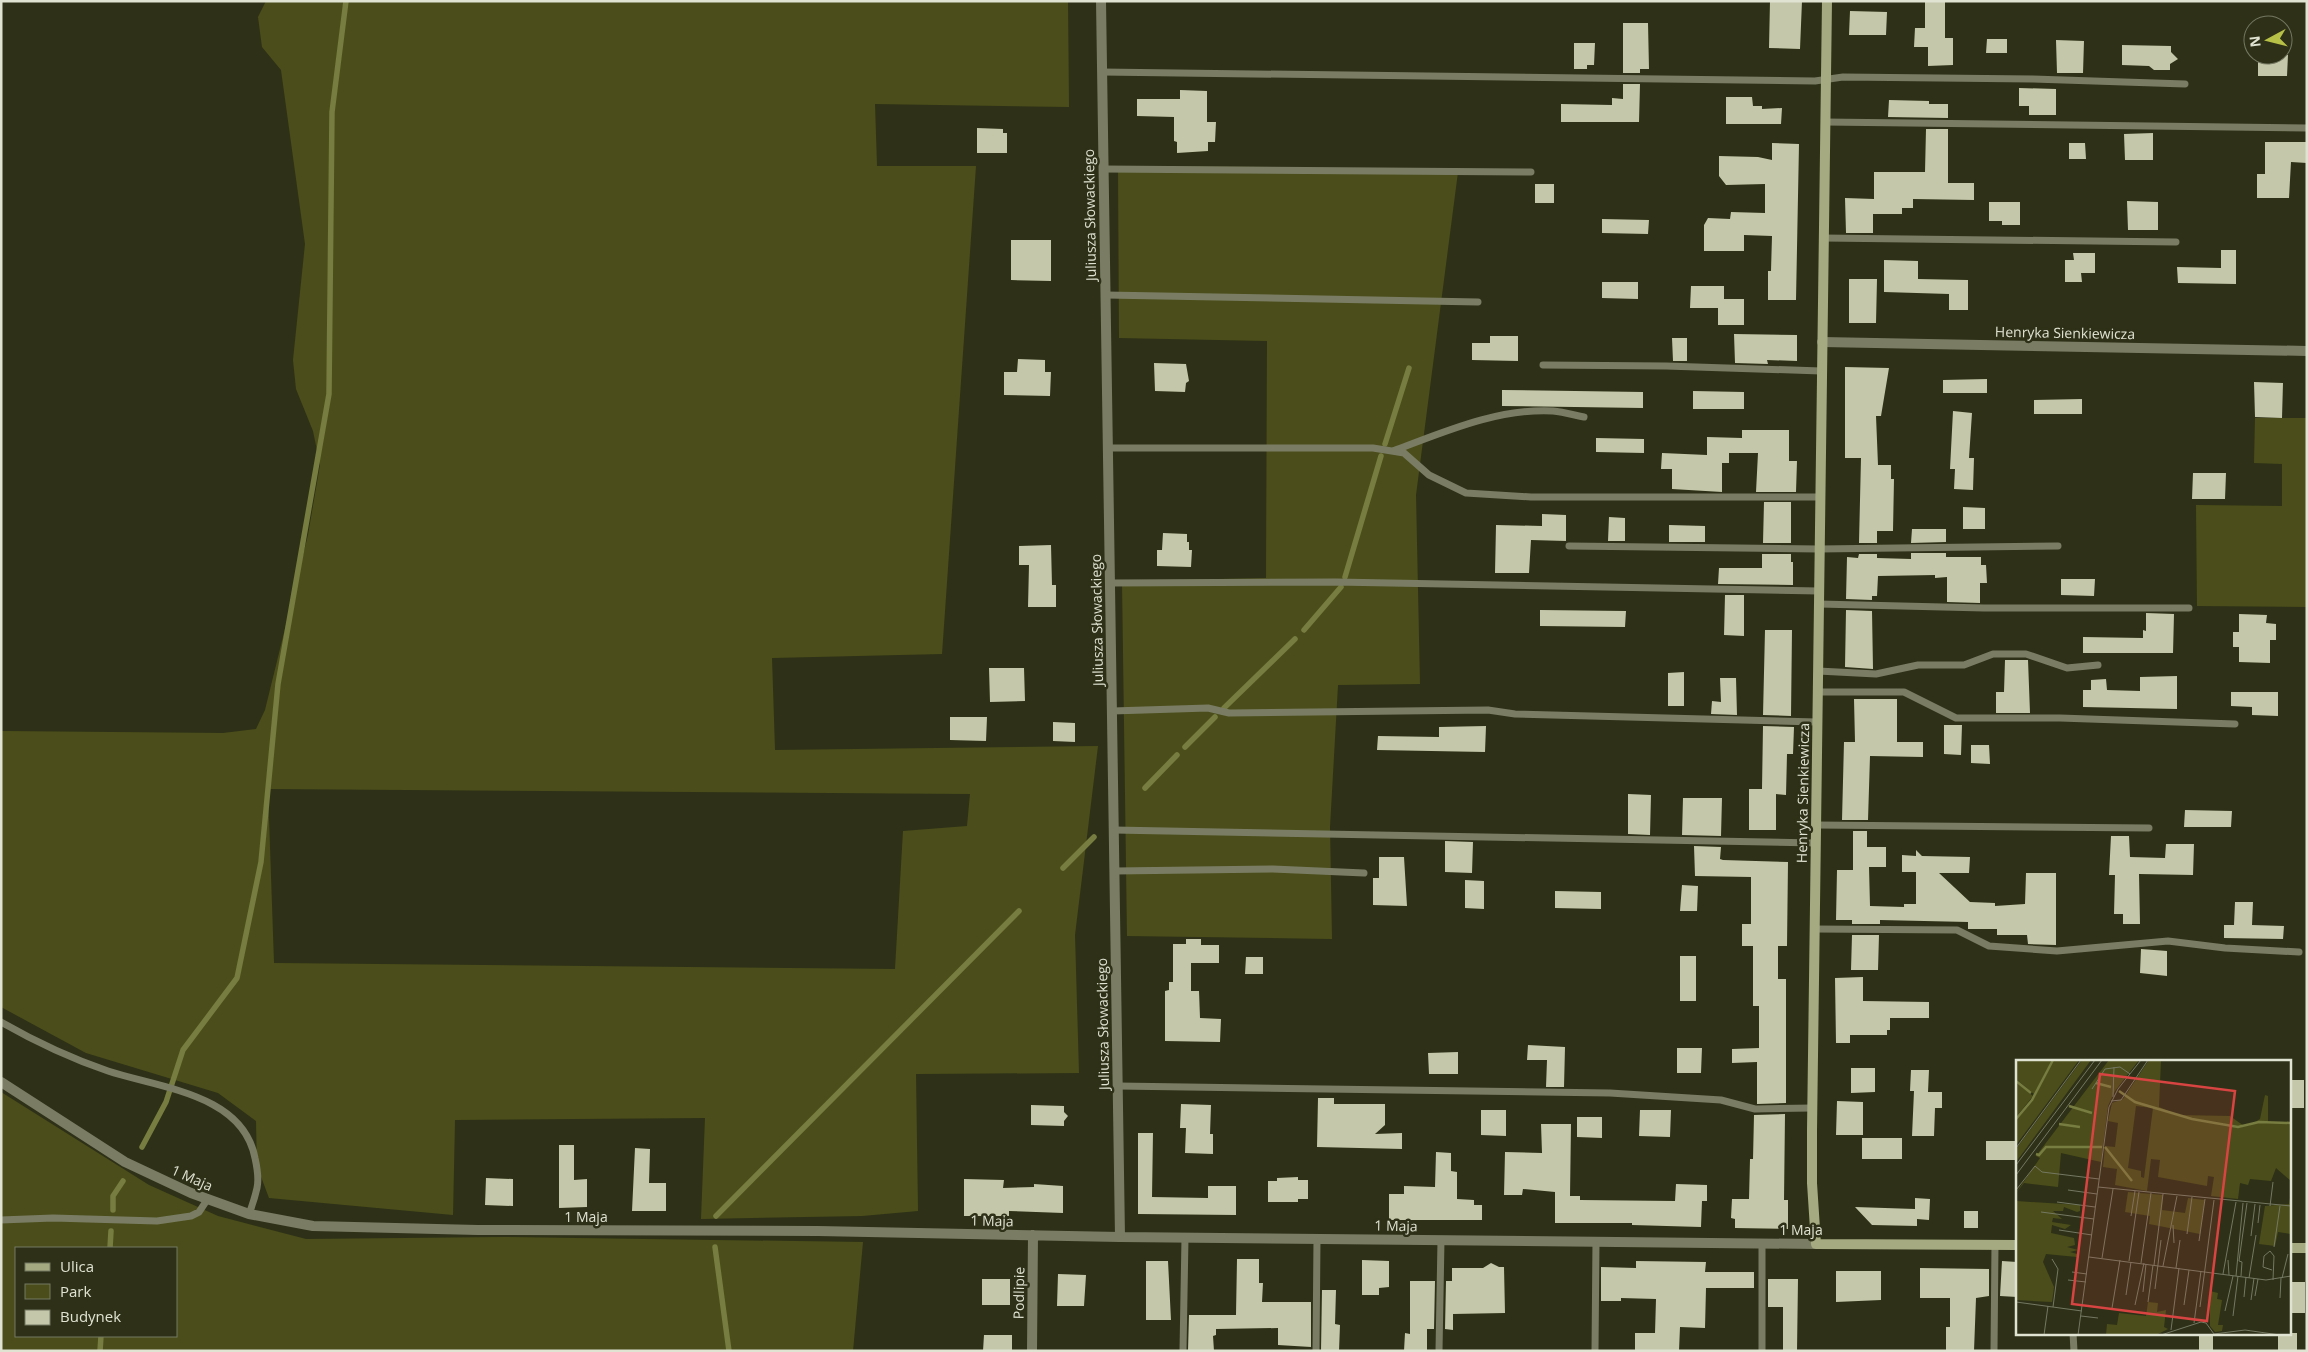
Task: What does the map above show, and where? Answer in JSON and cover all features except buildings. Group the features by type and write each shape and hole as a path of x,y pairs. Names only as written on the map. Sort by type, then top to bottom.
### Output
{"street":[{"name":"Juliusza Słowackiego","path":"1101,1 1120,1237"},
{"name":"Henryka Sienkiewicza","path":"1816,1244 1812,1183 1812,1108 1827,1"},
{"name":"Henryka Sienkiewicza","path":"1822,342 2307,351"},
{"name":"1 Maja","path":"1,1082 125,1162 207,1200 249,1214 313,1226 478,1230 818,1231 1185,1238 2016,1245"},
{"name":"Podlipie","path":"1032,1351 1033,1235"},
{"path":"2290,1248 2307,1248"}],"lane":[{"path":"1102,72 1816,81 1843,77 2033,79 2185,84"},
{"path":"1825,122 2307,128"},
{"path":"1103,169 1530,172"},
{"path":"1823,238 2176,242"},
{"path":"1106,294 1478,302"},
{"path":"1543,365 1666,366 1821,371"},
{"path":"1393,451 1443,432 1505,413 1554,411 1584,417"},
{"path":"1108,448 1373,448 1404,453 1429,475 1466,493 1531,497 1820,497"},
{"path":"1569,546 1819,549 2058,546"},
{"path":"1110,582 1336,582 1819,592"},
{"path":"1819,604 1984,608 2189,608"},
{"path":"1818,671 1876,674 1918,665 1964,666 1992,654 2026,654 2067,668 2098,665"},
{"path":"1817,692 1904,692 1956,718 2060,718 2235,724"},
{"path":"1112,711 1208,708 1229,713 1488,710 1515,714 1817,722"},
{"path":"1817,825 2149,828"},
{"path":"1114,830 1816,843"},
{"path":"1115,871 1273,868 1364,872"},
{"path":"1815,929 1957,930 1988,946 2057,951 2168,941 2225,948 2299,952"},
{"path":"1,1022 66,1056 202,1098 235,1118 252,1141 257,1166 257,1187 249,1214"},
{"path":"1118,1086 1610,1093 1721,1100 1755,1109 1812,1108"},
{"path":"1,1220 53,1218 157,1221 191,1216 199,1212 207,1200"},
{"path":"1183,1351 1185,1238"},
{"path":"1316,1351 1317,1239"},
{"path":"1439,1351 1441,1240"},
{"path":"1595,1351 1596,1241"},
{"path":"1762,1244 1762,1351"},
{"path":"1994,1245 1994,1351"},
{"path":"2073,1334 2074,1351"}],"green space":[{"path":"266,1 1068,1 1069,107 875,104 877,166 976,166 942,654 772,658 775,750 1098,746 1075,935 1079,1073 916,1074 918,1211 862,1216 701,1219 705,1118 455,1120 453,1215 269,1198 257,1166 256,1121 218,1093 86,1053 1,1007 1,731 223,733 256,729 265,710 308,535 320,465 313,431 296,389 293,360 305,244 281,70 262,47 258,17","holes":["268,789 970,794 967,826 903,831 895,969 274,963"]},
{"path":"1118,166 1277,167 1458,172 1416,495 1420,684 1338,685 1330,827 1332,939 1127,936 1122,581 1266,578 1267,341 1119,338"},
{"path":"2255,418 2307,418 2307,607 2197,606 2196,505 2282,506 2282,464 2254,463"},
{"path":"1,1092 149,1185 218,1216 306,1239 503,1237 863,1242 853,1351 1,1351"}],"waterway":[{"path":"142,1147 166,1102 183,1050 237,978 261,862 278,684 329,394 332,112 346,1"},
{"path":"1385,444 1409,368"},
{"path":"1345,577 1381,456"},
{"path":"1304,630 1341,587"},
{"path":"1224,708 1295,639"},
{"path":"1185,747 1215,717"},
{"path":"1145,788 1177,755"},
{"path":"1063,868 1094,837"},
{"path":"716,1216 1019,911"},
{"path":"113,1210 113,1196 123,1181"},
{"path":"110,1247 111,1231"},
{"path":"715,1247 729,1351"},
{"path":"100,1351 101,1337"}]}
